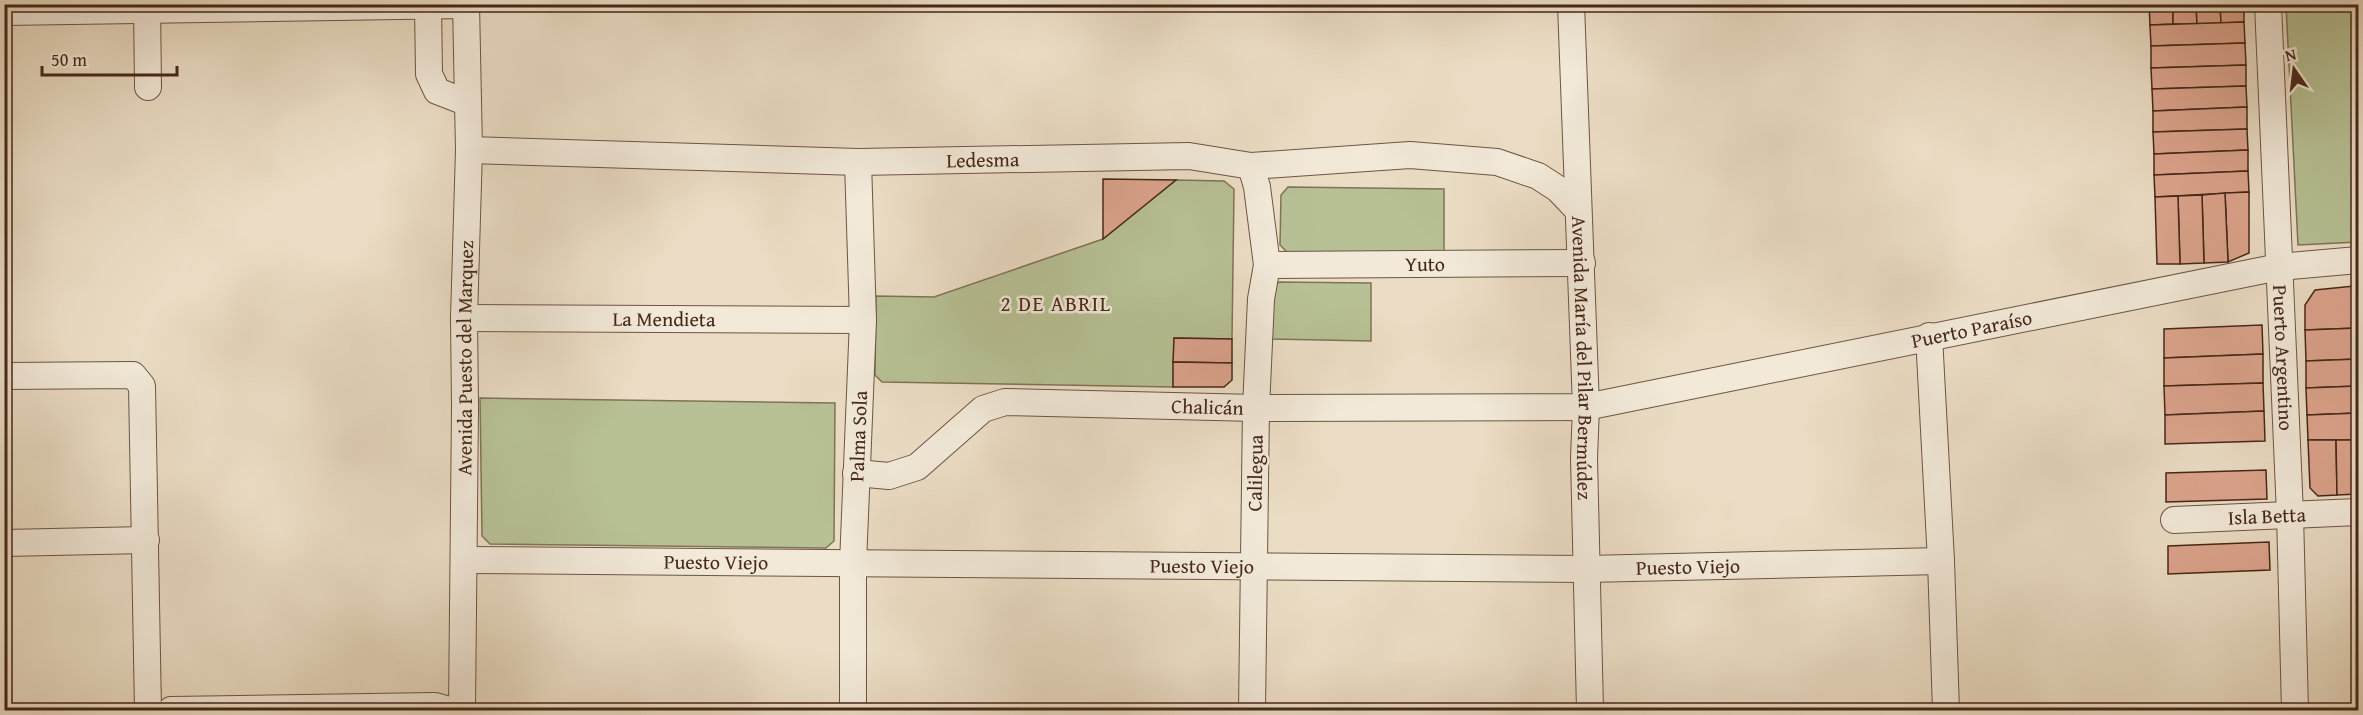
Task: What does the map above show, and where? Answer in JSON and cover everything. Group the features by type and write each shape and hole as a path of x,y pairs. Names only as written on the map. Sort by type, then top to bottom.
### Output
{"street":[{"name":"Avenida María del Pilar Bermúdez","path":"1571,4 1586,407 1584,458 1590,711"},
{"name":"Puerto Argentino","path":"2268,4 2290,514 2295,711"},
{"path":"428,5 429,74 437,91 468,103"},
{"path":"4,12 147,7 466,5"},
{"name":"Avenida Puesto del Marquez","path":"462,711 464,318 469,150 466,5"},
{"path":"147,7 148,87"},
{"name":"Ledesma","path":"469,150 858,162 1188,156 1251,166 1410,155 1497,162 1538,176 1558,189 1578,210"},
{"name":"Palma Sola","path":"853,711 853,564 863,320 858,162"},
{"name":"Calilegua","path":"1251,166 1257,187 1267,265 1261,299 1256,408 1252,711"},
{"name":"Puerto Paraíso","path":"1586,407 2279,267 2358,260"},
{"name":"Yuto","path":"1267,265 1581,263"},
{"name":"La Mendieta","path":"464,318 863,320"},
{"path":"1929,336 1947,711"},
{"path":"4,376 133,375 142,386 148,711"},
{"name":"Chalicán","path":"856,473 889,476 917,466 983,410 1005,402 1256,408 1586,407"},
{"name":"Isla Betta","path":"2174,520 2358,512"},
{"path":"4,543 146,540"},
{"name":"Puesto Viejo","path":"464,560 1586,569 1941,561"},
{"path":"171,711 435,706 449,711"}],"green space":[{"path":"2286,5 2358,5 2358,242 2298,245"},
{"path":"1176,180 1224,181 1234,189 1232,339 1174,338 1173,387 882,382 875,375 876,296 934,297 1103,239"},
{"path":"1288,187 1444,189 1444,255 1288,253 1280,245 1281,195"},
{"path":"1279,282 1371,283 1371,341 1271,339 1272,289"},
{"path":"480,398 835,403 834,541 826,548 490,544 482,536"}],"building":[{"path":"2149,4 2173,4 2173,24 2150,25"},
{"path":"2173,4 2196,4 2197,24 2173,24"},
{"path":"2196,4 2220,4 2221,23 2197,24"},
{"path":"2220,4 2244,4 2244,22 2221,23"},
{"path":"2244,22 2245,43 2151,46 2150,25"},
{"path":"2245,43 2246,65 2151,68 2151,46"},
{"path":"2246,65 2246,86 2152,89 2151,68"},
{"path":"2246,86 2247,107 2153,111 2152,89"},
{"path":"2247,107 2247,129 2153,132 2153,111"},
{"path":"2247,129 2248,150 2154,154 2153,132"},
{"path":"2248,150 2248,171 2154,175 2154,154"},
{"path":"2248,171 2249,192 2155,197 2154,175"},
{"path":"1103,179 1176,180 1103,239"},
{"path":"2249,192 2249,253 2228,262 2225,193"},
{"path":"2225,193 2228,262 2204,263 2202,195"},
{"path":"2202,195 2204,263 2180,264 2178,196"},
{"path":"2178,196 2180,264 2157,264 2155,197"},
{"path":"2358,285 2358,339 2354,286"},
{"path":"2354,286 2358,328 2305,330 2305,305 2315,290"},
{"path":"2262,325 2263,354 2164,358 2164,329"},
{"path":"2358,328 2358,359 2306,361 2305,330"},
{"path":"1174,338 1232,339 1232,363 1173,362"},
{"path":"2263,354 2263,383 2164,386 2164,358"},
{"path":"2358,359 2358,386 2306,388 2306,361"},
{"path":"1173,362 1232,363 1232,380 1224,387 1173,387"},
{"path":"2263,383 2264,411 2165,415 2164,386"},
{"path":"2358,386 2358,413 2307,415 2306,388"},
{"path":"2264,411 2265,441 2165,444 2165,415"},
{"path":"2358,413 2358,440 2308,440 2307,415"},
{"path":"2308,440 2336,440 2337,495 2318,496 2310,488"},
{"path":"2336,440 2358,440 2358,494 2337,495"},
{"path":"2266,470 2267,499 2166,502 2166,473"},
{"path":"2269,542 2270,570 2168,574 2168,546"}],"district":[{"name":"2 DE ABRIL","path":"1056,304"}]}
